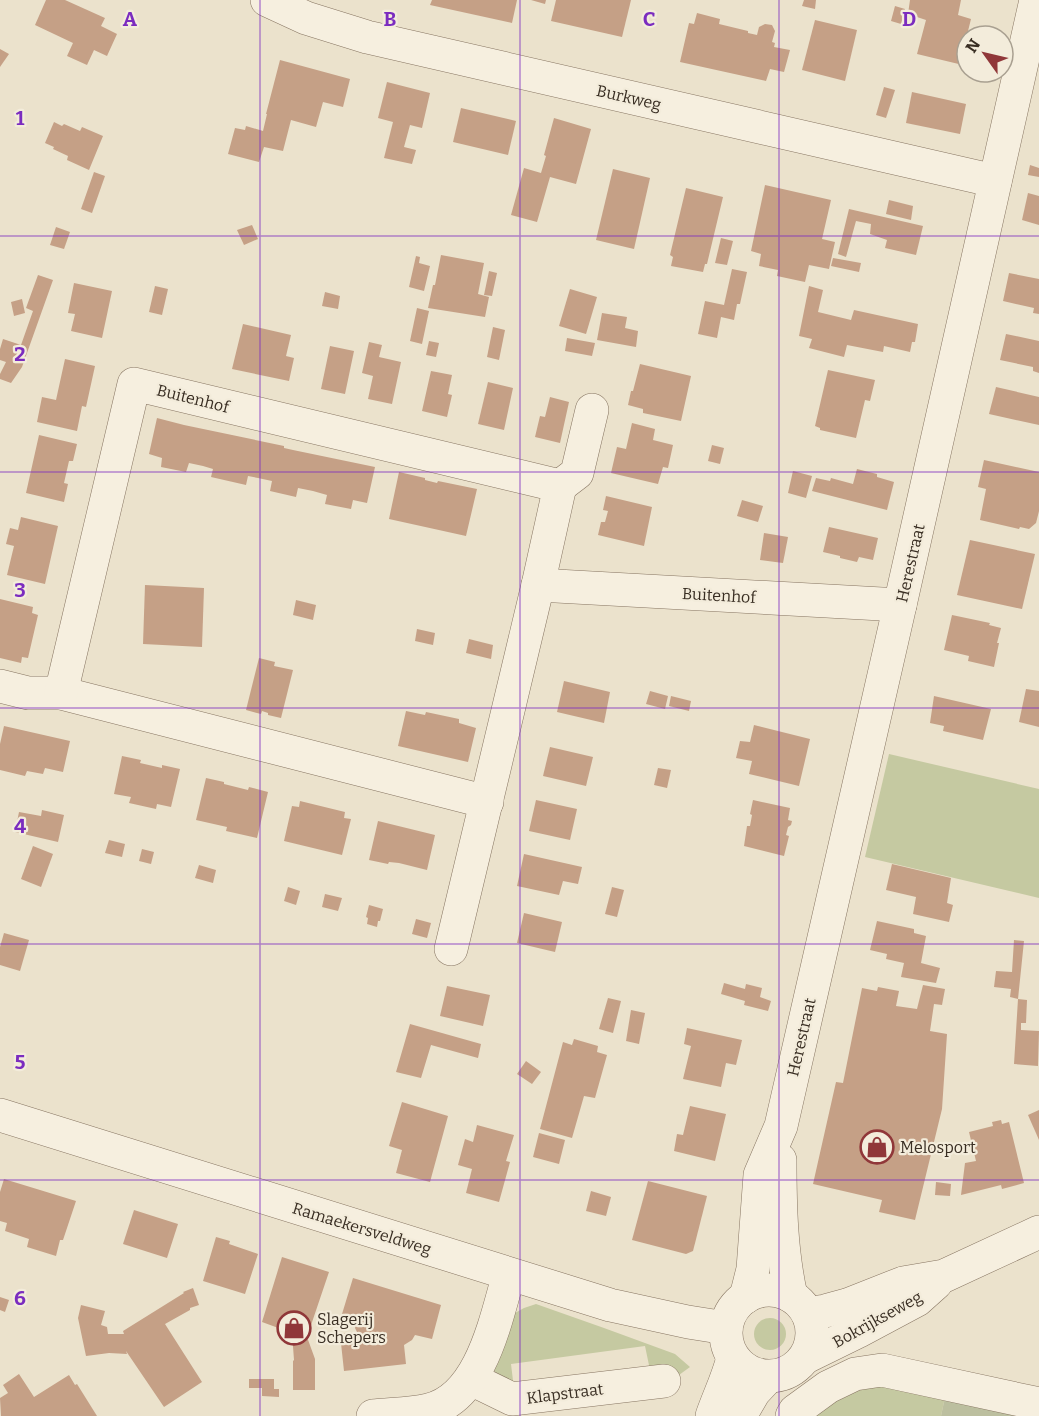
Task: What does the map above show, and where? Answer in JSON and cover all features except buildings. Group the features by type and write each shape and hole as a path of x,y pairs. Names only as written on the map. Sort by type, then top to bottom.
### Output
{"street":[{"name":"Burkweg","path":"267,0 306,18 367,37 995,181"},
{"name":"Herestraat","path":"746,1297 756,1246 760,1175 781,1126 1036,0"},
{"name":"Buitenhof","path":"61,693 134,384 560,486"},
{"path":"451,949 560,486 577,473 592,410"},
{"name":"Buitenhof","path":"538,585 900,605"},
{"path":"0,686 28,693 61,693 487,802"},
{"name":"Ramaekersveldweg","path":"0,1115 610,1305 688,1322 730,1343"},
{"name":"Herestraat","path":"781,1126 781,1216 786,1273 799,1305"},
{"name":"Bokrijkseweg","path":"799,1305 825,1311 903,1283 944,1276 1039,1232"},
{"path":"373,1416 430,1410 453,1399 471,1379 485,1352 509,1274"},
{"name":"Bokrijkseweg","path":"806,1357 917,1300 944,1276"},
{"path":"712,1416 729,1374 730,1316 746,1297 768,1290 780,1292 799,1305 812,1328 811,1343 806,1357 796,1368 768,1377 754,1374 743,1368 730,1343"},
{"path":"792,1416 795,1411 828,1387 855,1374 882,1370 1026,1401"},
{"path":"740,1416 754,1392 768,1377"},
{"name":"Klapstraat","path":"471,1379 512,1399 664,1381"}],"green space":[{"path":"889,754 1039,789 1039,898 865,857"},
{"path":"536,1304 675,1354 690,1367 679,1375 650,1370 645,1346 511,1364 514,1389 494,1371 515,1313"},
{"path":"770,1318 781,1323 786,1334 781,1345 770,1350 759,1345 754,1334 759,1323"},
{"path":"873,1379 945,1397 941,1416 817,1416 814,1408"},
{"path":"945,1397 1020,1416 941,1416"}],"place":[{"name":"Melosport","path":"877,1147"},
{"name":"Slagerij Schepers","path":"294,1328"}]}
